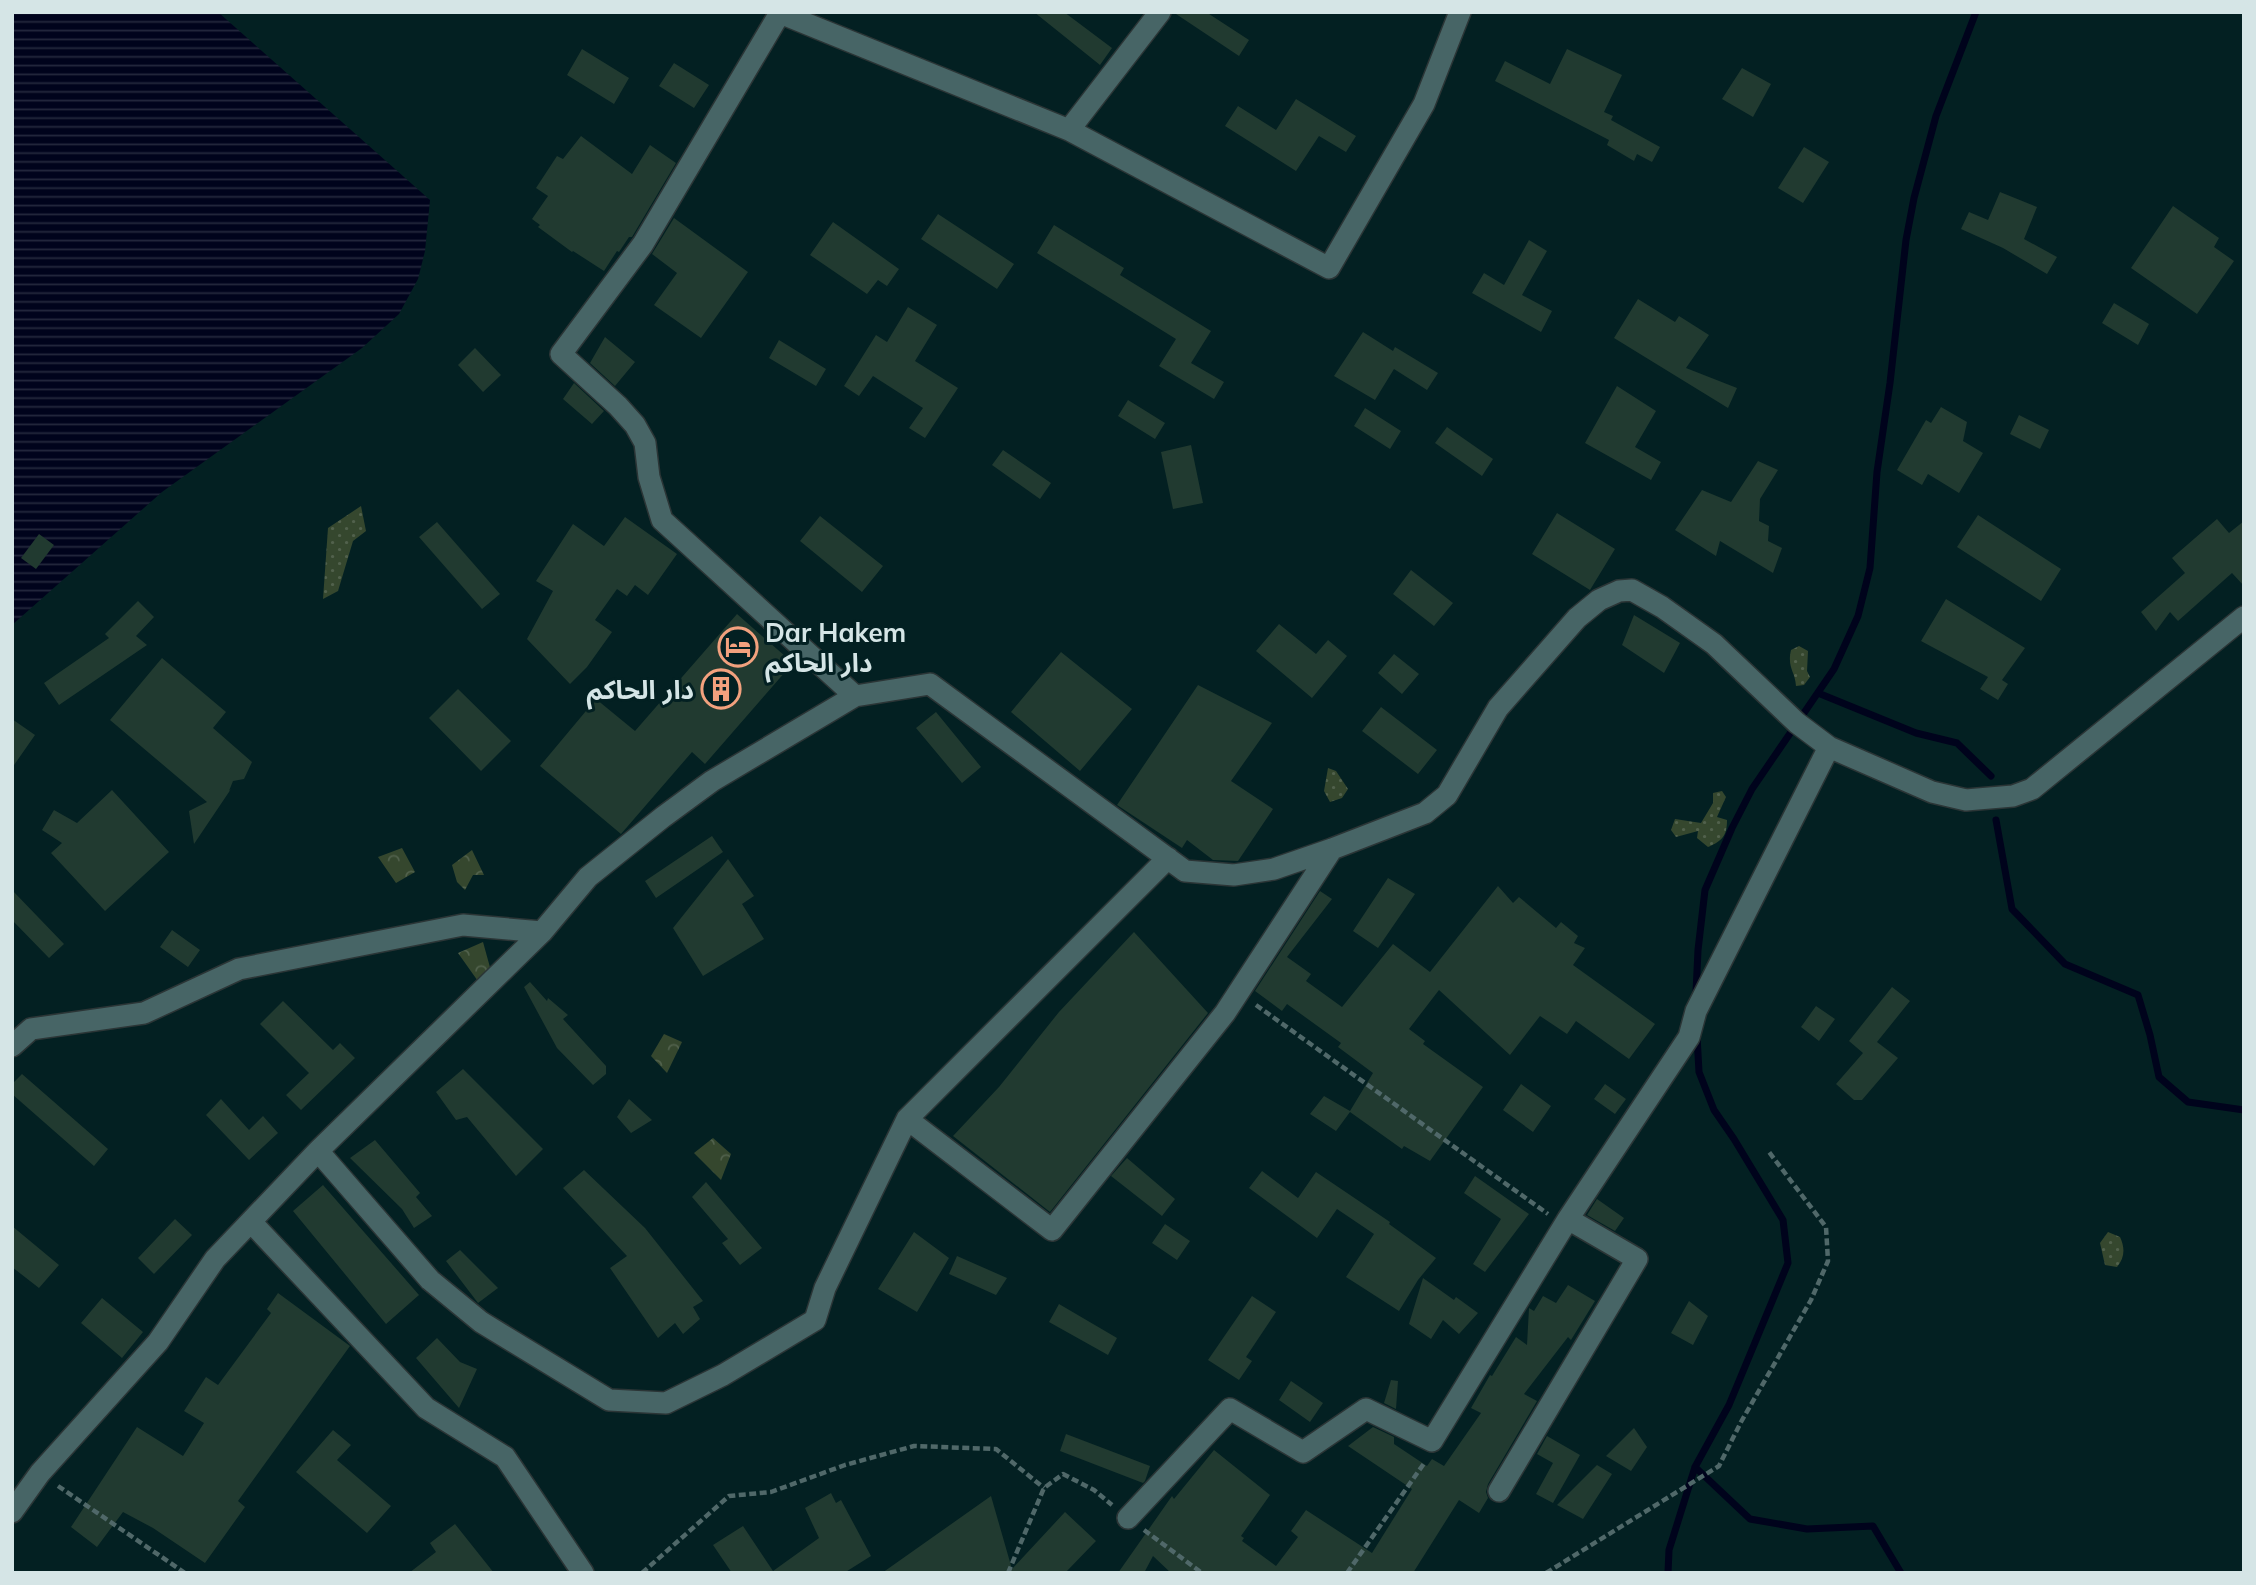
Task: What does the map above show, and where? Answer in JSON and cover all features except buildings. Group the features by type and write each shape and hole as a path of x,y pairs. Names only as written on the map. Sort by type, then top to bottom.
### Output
{"street":[{"path":"1069,130 1160,12"},
{"path":"855,696 662,520 649,477 645,443 635,425 561,354 643,244 780,13 1069,130 1329,268 1424,104 1460,12"},
{"path":"12,1512 40,1473 158,1342 215,1259 318,1151 542,932 588,877 712,781 855,696 930,684 1185,871 1234,875 1274,869 1418,817 1447,795 1497,708 1577,618 1599,600 1619,591 1632,590 1714,643 1797,723 1829,747 1932,792 1966,800 2013,796 2032,789 2244,617"},
{"path":"1128,1518 1230,1409 1303,1452 1366,1409 1432,1441 1566,1222 1689,1037 1696,1012 1829,747"},
{"path":"907,1119 1052,1230 1225,1013 1332,849"},
{"path":"318,1151 430,1280 481,1322 609,1400 666,1403 723,1375 815,1320 825,1288 907,1119 1168,858"},
{"path":"12,1046 31,1029 144,1013 239,969 463,925 542,932"},
{"path":"1499,1491 1637,1259 1566,1222"},
{"path":"252,1223 426,1408 505,1457 583,1573"}],"path":[{"path":"1238,992 1566,1222"},
{"path":"1546,1573 1718,1466 1811,1300 1828,1261 1826,1227 1769,1152"},
{"path":"1347,1573 1423,1466 1432,1441"},
{"path":"642,1573 729,1496 771,1492 845,1465 914,1446 996,1449 1044,1488"},
{"path":"40,1473 185,1573"},
{"path":"1008,1573 1044,1488 1063,1474 1094,1490 1202,1573"}],"green space":[{"path":"361,506 366,531 353,541 338,591 323,599 328,528"},
{"path":"1799,646 1808,651 1807,671 1810,677 1804,685 1796,686 1790,656 1791,650"},
{"path":"1328,768 1336,771 1348,789 1342,798 1330,802 1324,791"},
{"path":"1722,791 1726,797 1717,817 1727,820 1725,834 1720,840 1708,847 1697,838 1698,831 1676,837 1671,830 1675,819 1701,823 1713,803 1713,793"},
{"path":"402,848 415,872 396,883 378,857"},
{"path":"472,850 484,875 473,875 465,890 457,882 452,865"},
{"path":"483,942 491,971 480,984 458,953"},
{"path":"664,1034 682,1042 667,1073 651,1056"},
{"path":"713,1138 731,1154 721,1180 694,1153"},
{"path":"2108,1232 2120,1237 2123,1245 2123,1256 2117,1267 2105,1265 2100,1243"}],"water":[{"path":"12,12 218,12 430,200 425,251 418,279 399,314 362,348 162,492 12,625"}],"waterway":[{"path":"1696,993 1705,890 1752,789 1834,669 1858,616 1870,568 1877,472 1906,240 1914,198 1936,116 1976,12"},
{"path":"1818,693 1916,733 1957,743 1991,776"},
{"path":"1996,820 2012,909 2065,964 2138,995 2159,1077 2188,1102 2244,1110"},
{"path":"1668,1573 1669,1550 1695,1467 1729,1405 1788,1263 1783,1220 1714,1110 1699,1072 1697,1036"},
{"path":"1695,1467 1750,1519 1807,1529 1873,1526 1901,1573"}],"place":[{"name":"Dar Hakem دار الحاكم","path":"738,647"},
{"name":"دار الحاكم","path":"721,689"}]}
